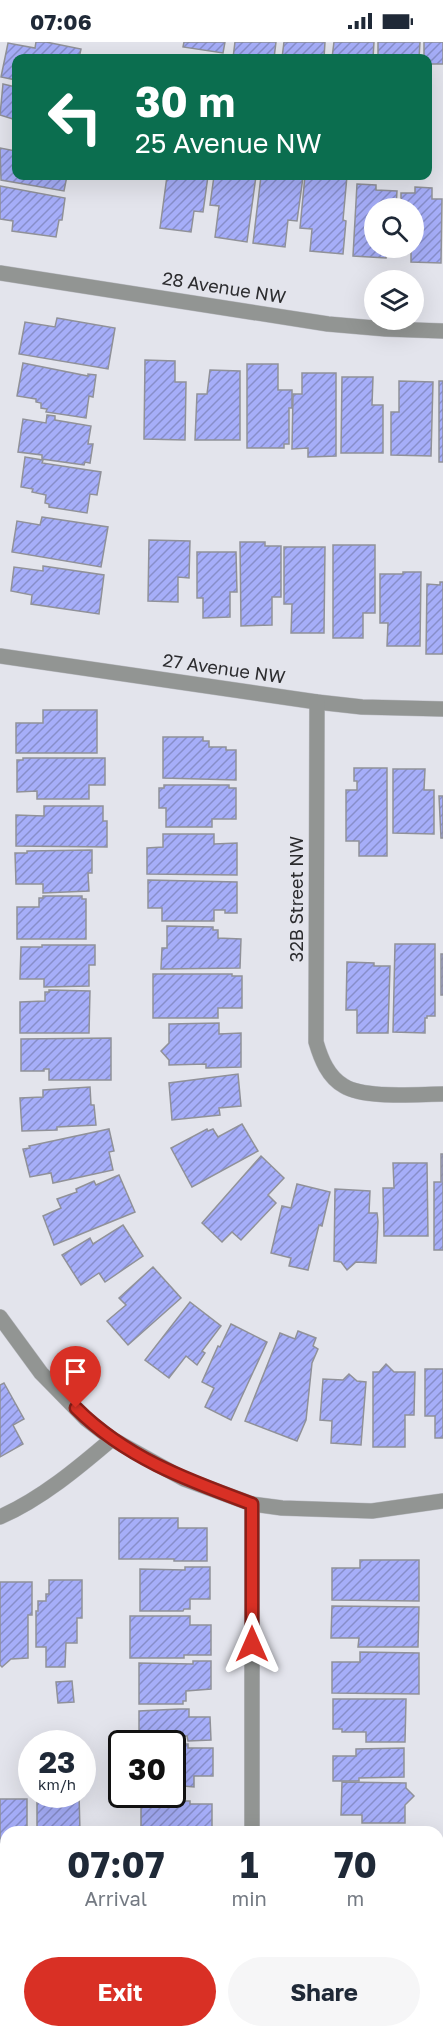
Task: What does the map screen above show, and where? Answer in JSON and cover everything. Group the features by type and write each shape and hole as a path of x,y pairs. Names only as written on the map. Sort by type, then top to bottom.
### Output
{"street":[{"name":"28 Avenue NW","path":"0,273 328,324 443,331"},
{"name":"27 Avenue NW","path":"0,656 317,702 362,707 443,709"},
{"name":"32B Street NW","path":"317,702 316,1042 321,1058 331,1074 344,1086 374,1094 443,1094"},
{"path":"0,1317 41,1373 86,1419 112,1439 184,1479 252,1504 282,1509 372,1511 443,1501"},
{"path":"0,1517 36,1497 74,1471 112,1439"},
{"path":"252,1504 252,1826"}],"building":[{"path":"36,42 46,42 81,49 80,54 12,54 12,79 1,77 8,43 35,48"},
{"path":"184,42 225,42 223,53 183,47"},
{"path":"235,42 276,42 274,54 234,54"},
{"path":"284,42 325,42 324,54 282,54"},
{"path":"334,42 374,42 373,54 332,54"},
{"path":"378,42 420,42 419,54 378,54"},
{"path":"424,42 443,42 443,64 432,64 432,54 424,54"},
{"path":"3,84 12,86 12,119 0,115"},
{"path":"0,148 12,150 12,180 66,180 64,191 1,180"},
{"path":"166,180 207,180 203,212 194,211 191,232 160,228"},
{"path":"213,180 255,180 247,242 215,237 219,206 210,205"},
{"path":"261,180 303,180 297,221 288,220 285,247 253,243"},
{"path":"305,180 347,180 343,254 310,251 312,229 300,228"},
{"path":"357,184 376,185 376,190 397,191 397,198 364,198 364,257 353,256"},
{"path":"0,186 65,198 62,220 59,220 56,237 12,231 13,221 0,219"},
{"path":"415,187 432,188 432,199 442,199 441,263 411,262 411,258 424,258 424,198 401,198 401,193 415,193"},
{"path":"57,318 115,328 108,369 19,354 25,322 55,327"},
{"path":"145,360 175,361 175,382 186,382 185,440 144,439"},
{"path":"23,363 88,376 88,374 96,375 93,397 89,396 86,418 46,412 47,409 41,408 41,403 36,402 36,399 17,396"},
{"path":"247,364 278,364 278,390 292,390 292,408 289,408 289,444 284,444 284,448 247,448"},
{"path":"210,370 240,371 240,440 195,440 197,394 207,394"},
{"path":"302,373 336,373 336,456 308,457 308,448 292,449 293,394 302,394"},
{"path":"342,377 373,377 372,405 383,405 383,453 341,453"},
{"path":"399,381 433,382 431,456 391,455 391,412 399,412"},
{"path":"439,381 443,381 443,462 439,462"},
{"path":"47,415 55,416 55,420 91,426 88,444 93,444 90,463 85,462 84,465 42,459 42,455 18,452 23,419 46,423"},
{"path":"25,457 43,460 42,463 101,472 97,495 90,494 87,513 49,507 49,504 45,503 46,495 21,487"},
{"path":"42,517 108,527 101,567 12,552 17,521 40,525"},
{"path":"149,540 190,541 189,578 178,577 178,602 148,601"},
{"path":"240,542 265,542 265,546 281,546 281,597 272,597 272,625 241,626"},
{"path":"333,545 375,545 375,613 363,613 363,638 333,638"},
{"path":"284,547 325,547 324,633 291,633 292,604 284,604"},
{"path":"197,552 236,552 237,592 230,592 230,617 203,618 203,598 197,598"},
{"path":"43,566 104,575 99,614 31,604 32,595 11,591 14,567 43,571"},
{"path":"403,572 421,572 420,646 387,646 388,623 380,623 380,574 403,574"},
{"path":"440,582 443,582 443,654 426,654 427,584 440,585"},
{"path":"43,710 97,710 97,753 16,753 16,723 43,723"},
{"path":"163,737 203,737 203,741 209,741 209,747 226,747 226,750 236,750 236,780 163,778"},
{"path":"23,758 105,758 105,785 89,785 89,799 37,799 37,791 17,792 17,760 23,760"},
{"path":"354,768 387,768 387,856 359,856 359,841 346,841 346,790 357,790"},
{"path":"393,769 425,769 424,790 434,790 434,834 393,833"},
{"path":"164,785 229,785 229,788 236,788 236,819 212,819 212,827 166,827 166,808 159,808 159,788 164,788"},
{"path":"439,796 443,796 443,838 441,838"},
{"path":"44,806 103,806 103,821 107,821 107,847 16,846 16,815 44,816"},
{"path":"163,834 214,834 214,844 237,843 237,875 147,874 147,848 163,847"},
{"path":"92,850 92,873 88,873 89,891 43,893 43,884 16,884 15,853"},
{"path":"148,880 237,882 237,913 214,910 214,921 162,921 162,908 148,908"},
{"path":"43,896 82,896 82,899 86,899 86,939 17,939 17,907 39,907 39,898"},
{"path":"167,926 213,927 213,930 218,930 218,938 241,939 240,968 161,969 162,948 167,948"},
{"path":"395,944 435,944 435,1016 425,1018 425,1033 393,1032"},
{"path":"42,945 95,945 95,965 89,965 89,986 44,987 44,979 20,979 21,947 42,947"},
{"path":"441,954 443,954 443,995 441,995"},
{"path":"347,962 390,966 388,1033 357,1033 357,1010 346,1010"},
{"path":"153,974 242,976 242,1008 218,1008 218,1018 153,1018"},
{"path":"49,990 90,991 89,1033 20,1033 20,1002 45,1001 45,992"},
{"path":"219,1023 219,1034 241,1033 241,1067 206,1068 206,1064 169,1065 169,1060 161,1051 169,1043 169,1024"},
{"path":"111,1038 111,1080 49,1080 49,1069 21,1071 21,1039"},
{"path":"238,1074 241,1106 219,1108 220,1115 172,1120 169,1083"},
{"path":"90,1087 91,1105 94,1105 96,1125 57,1127 57,1130 22,1131 20,1098 43,1097 43,1090"},
{"path":"242,1124 258,1151 192,1187 171,1148 207,1129 208,1131 213,1129 218,1137"},
{"path":"109,1129 114,1151 109,1152 113,1170 53,1183 51,1173 30,1177 23,1149"},
{"path":"441,1154 443,1154 443,1250 434,1250 434,1182 441,1182"},
{"path":"261,1156 284,1178 268,1195 276,1203 241,1240 232,1232 222,1242 202,1223"},
{"path":"393,1163 427,1163 428,1236 384,1236 383,1188 394,1188"},
{"path":"119,1175 135,1212 54,1245 43,1216 61,1208 57,1199 77,1192 76,1189 94,1181 96,1185"},
{"path":"297,1184 330,1192 308,1270 289,1266 291,1258 271,1253 282,1206 291,1208"},
{"path":"335,1189 370,1191 369,1213 377,1213 378,1221 376,1263 356,1262 347,1270 341,1262 334,1261"},
{"path":"123,1225 143,1256 105,1282 99,1273 81,1285 62,1255 90,1238 93,1244"},
{"path":"153,1267 181,1298 128,1345 107,1321 126,1305 119,1298"},
{"path":"190,1302 221,1326 202,1351 205,1353 197,1365 186,1356 169,1378 145,1360"},
{"path":"231,1324 267,1342 231,1420 205,1407 214,1388 202,1382"},
{"path":"298,1331 316,1338 313,1346 318,1349 312,1363 306,1420 297,1441 245,1421 280,1333 295,1339"},
{"path":"386,1364 394,1372 415,1372 414,1415 405,1415 405,1447 373,1447 373,1372 379,1372"},
{"path":"425,1369 443,1369 443,1438 435,1438 435,1416 425,1416"},
{"path":"349,1374 357,1381 366,1382 361,1445 331,1443 332,1421 320,1420 323,1379 343,1380"},
{"path":"4,1383 24,1419 13,1425 23,1444 0,1457 0,1385"},
{"path":"119,1518 178,1518 178,1528 207,1528 207,1561 119,1559"},
{"path":"360,1560 419,1560 419,1601 332,1600 332,1568 360,1568"},
{"path":"185,1567 210,1567 210,1599 190,1599 190,1609 183,1611 140,1611 140,1569 185,1570"},
{"path":"49,1580 82,1580 82,1618 77,1618 77,1643 66,1643 65,1667 46,1667 46,1647 36,1647 36,1611 38,1611 38,1601 46,1601 46,1594 49,1594"},
{"path":"0,1582 32,1582 32,1615 28,1615 28,1658 11,1659 2,1667 0,1665"},
{"path":"332,1606 419,1607 418,1647 358,1647 359,1638 331,1638"},
{"path":"130,1616 190,1616 190,1625 211,1625 211,1655 184,1655 184,1658 130,1658"},
{"path":"360,1652 419,1653 419,1694 332,1693 332,1662 360,1662"},
{"path":"193,1661 211,1661 211,1689 186,1691 186,1701 183,1701 183,1704 139,1704 139,1663 193,1664"},
{"path":"72,1681 74,1702 58,1703 56,1682"},
{"path":"333,1699 406,1699 405,1742 366,1742 366,1732 342,1732 342,1729 333,1729"},
{"path":"189,1709 189,1717 210,1717 211,1740 188,1741 186,1730 139,1730 139,1711"},
{"path":"186,1744 188,1748 213,1748 213,1776 194,1776 194,1787 186,1786"},
{"path":"404,1748 404,1777 333,1781 333,1756 356,1756 356,1749"},
{"path":"342,1782 406,1783 406,1788 414,1796 405,1805 405,1823 362,1823 362,1815 341,1815"},
{"path":"0,1799 18,1799 18,1808 27,1808 27,1826 0,1826"},
{"path":"186,1801 190,1801 190,1804 212,1804 212,1826 141,1826 141,1808 186,1808"},
{"path":"37,1808 79,1808 80,1826 37,1826"}],"route":[{"path":"76,1408 86,1419 112,1439 148,1460 184,1479 252,1504 252,1644"}]}
